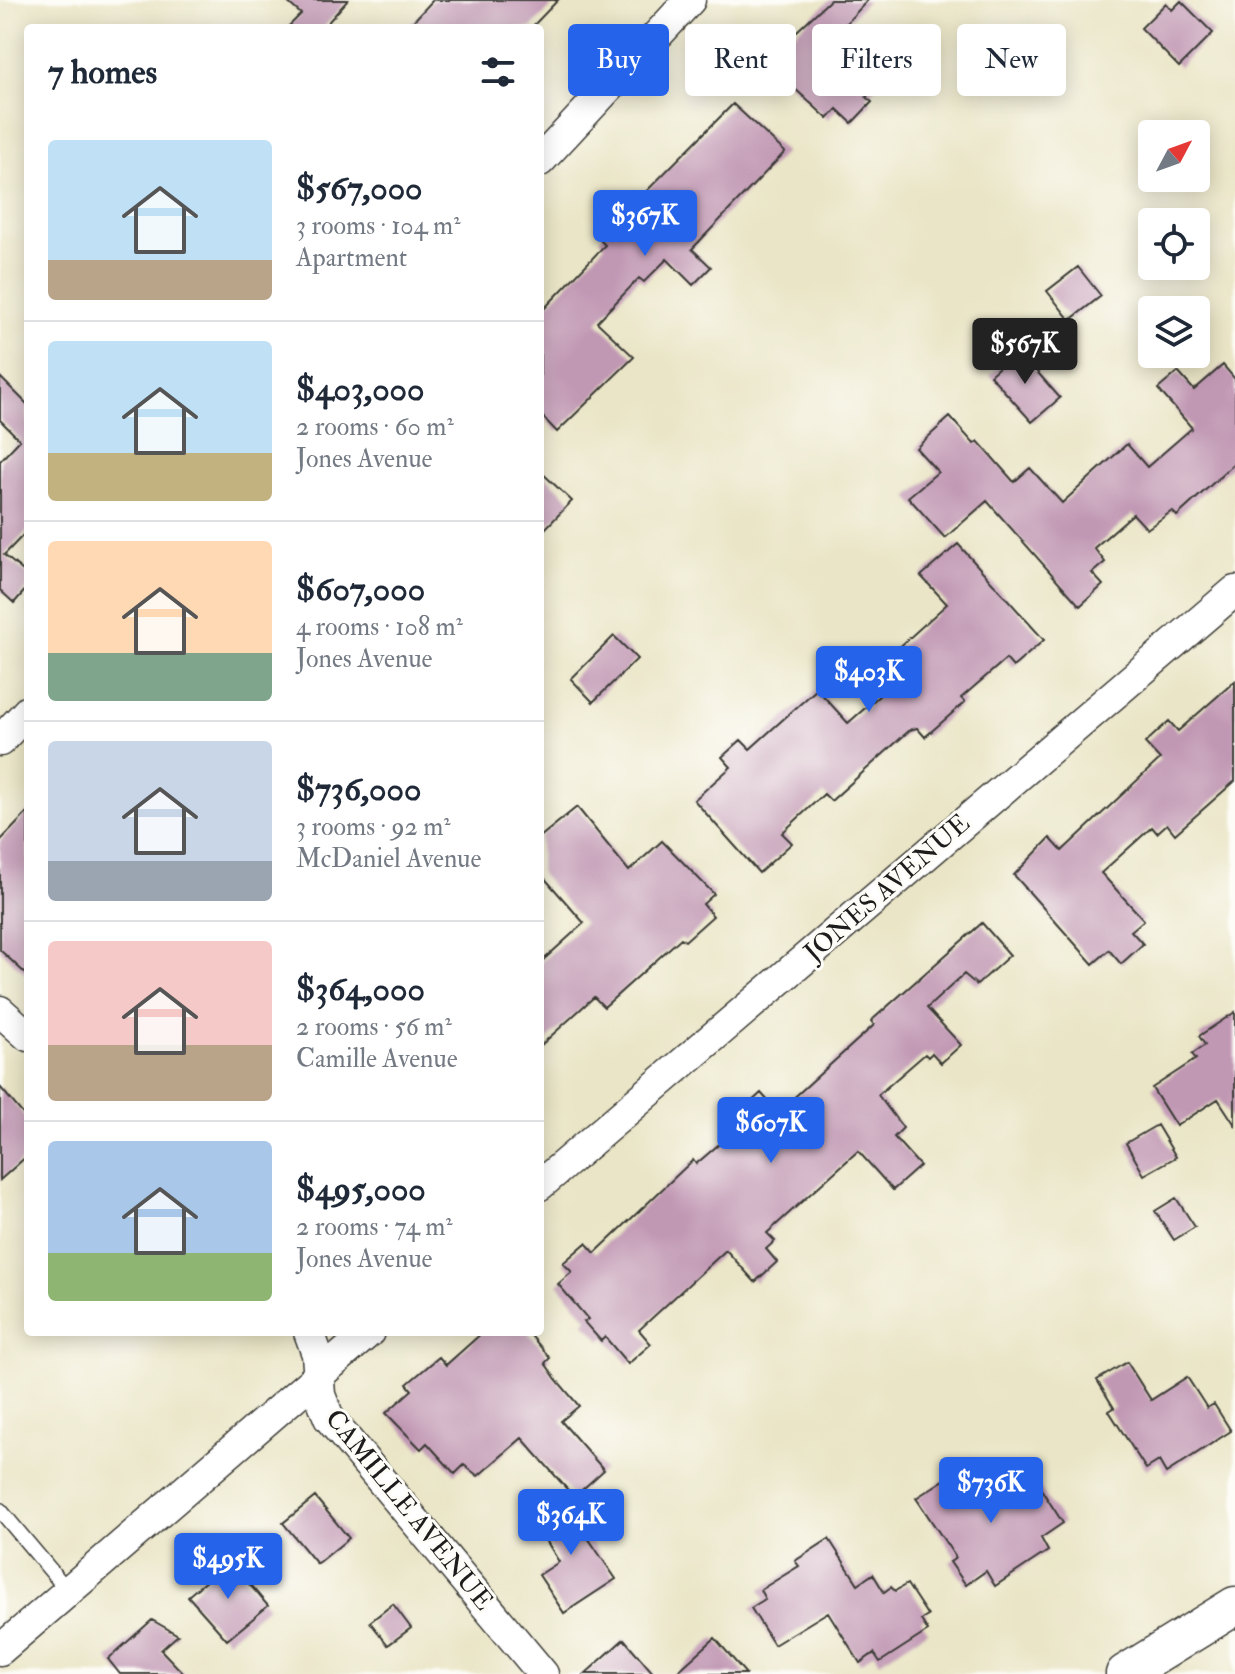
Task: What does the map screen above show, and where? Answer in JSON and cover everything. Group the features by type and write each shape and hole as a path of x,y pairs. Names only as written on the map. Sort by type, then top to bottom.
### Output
{"street":[{"path":"544,157 690,0"},
{"name":"JONES AVENUE","path":"544,1182 1235,591"},
{"path":"0,741 24,715"},
{"path":"0,1011 24,1032"},
{"name":"CAMILLE AVENUE","path":"310,1336 317,1354 317,1376 329,1418 543,1674"},
{"path":"0,1650 364,1336"},
{"path":"1125,1674 1235,1606"}],"lane":[{"path":"0,1510 68,1591"}],"building":[{"path":"285,0 348,0 327,24 291,24 301,14"},
{"path":"433,0 558,0 535,24 411,24"},
{"path":"830,0 868,0 846,24 812,24 812,96 867,96 872,102 852,123 837,109 828,119 796,90 796,32"},
{"path":"1181,1 1213,33 1179,67 1141,28 1166,3 1172,10"},
{"path":"733,104 785,152 692,249 711,267 693,285 667,259 644,282 639,278 597,322 634,357 557,432 544,418 544,309 605,245 599,239"},
{"path":"1078,267 1101,296 1070,320 1047,291"},
{"path":"1018,350 1060,398 1032,422 990,375"},
{"path":"1223,365 1235,379 1235,463 1177,516 1172,511 1147,529 1133,514 1094,548 1105,562 1092,573 1103,585 1080,606 987,501 945,538 908,497 938,472 916,448 950,417 974,444 978,441 1014,482 1030,468 1062,503 1127,444 1147,467 1192,428 1158,389 1178,372 1194,390"},
{"path":"0,377 24,401 24,534 4,555 24,572 24,592 14,603 0,590 0,461 20,440 0,420"},
{"path":"544,475 572,501 544,530"},
{"path":"958,544 1044,640 1013,667 1006,659 961,698 965,702 925,737 917,728 910,730 831,801 824,794 782,833 792,843 759,873 694,800 731,767 722,757 741,740 750,749 817,689 848,723 895,682 883,669 899,655 895,651 947,604 921,576"},
{"path":"614,636 637,659 593,702 571,679"},
{"path":"1235,681 1235,781 1175,834 1167,824 1157,833 1152,827 1101,873 1144,920 1131,931 1143,944 1121,964 1109,950 1093,964 1014,875 1050,838 1062,851 1160,759 1145,743 1169,721 1178,731"},
{"path":"577,807 629,871 662,841 714,894 703,904 713,916 685,941 681,938 604,1007 594,997 544,1042 544,959 584,923 544,878 544,834"},
{"path":"24,816 24,972 0,950 0,841"},
{"path":"982,923 1010,955 977,985 964,974 927,1008 961,1045 941,1063 932,1053 928,1057 925,1054 878,1095 903,1128 894,1137 920,1166 893,1190 858,1151 767,1233 775,1241 766,1249 777,1262 755,1282 726,1250 639,1330 651,1344 628,1364 605,1337 601,1341 584,1322 588,1319 558,1284 572,1272 563,1263 586,1243 595,1253 693,1160 696,1164 745,1122 738,1114 761,1093 778,1112 874,1025 871,1021"},
{"path":"1235,1012 1235,1125 1218,1099 1176,1126 1152,1088 1196,1059 1192,1054 1205,1045 1199,1036"},
{"path":"0,1087 24,1115 24,1159 0,1180"},
{"path":"1157,1125 1176,1157 1144,1175 1126,1143"},
{"path":"1176,1198 1195,1227 1174,1240 1155,1211"},
{"path":"479,1336 531,1336 550,1358 545,1363 579,1406 561,1421 604,1470 574,1497 522,1438 478,1476 464,1465 455,1474 427,1443 421,1449 386,1413 412,1390 407,1384 439,1357 446,1365"},
{"path":"1127,1362 1151,1400 1187,1377 1207,1408 1214,1404 1231,1431 1166,1473 1159,1461 1146,1469 1109,1411 1114,1408 1097,1380"},
{"path":"997,1468 1012,1492 1033,1477 1063,1523 1041,1538 1048,1551 995,1586 986,1571 966,1585 950,1562 956,1558 916,1498 947,1478 958,1494"},
{"path":"315,1497 349,1538 317,1564 283,1523"},
{"path":"567,1497 583,1524 580,1526 616,1579 564,1613 539,1575 559,1562 533,1518"},
{"path":"829,1539 858,1584 873,1574 884,1592 891,1587 895,1591 907,1584 928,1616 921,1620 928,1631 880,1662 874,1653 860,1663 828,1612 774,1645 751,1608 765,1599 760,1590 799,1566 795,1561"},
{"path":"233,1565 268,1606 227,1640 188,1596 220,1569 224,1573"},
{"path":"393,1604 411,1628 388,1645 370,1622"},
{"path":"152,1620 178,1635 161,1650 184,1674 120,1674 108,1659"},
{"path":"715,1638 746,1674 675,1674"},
{"path":"624,1639 654,1674 585,1674"}]}
